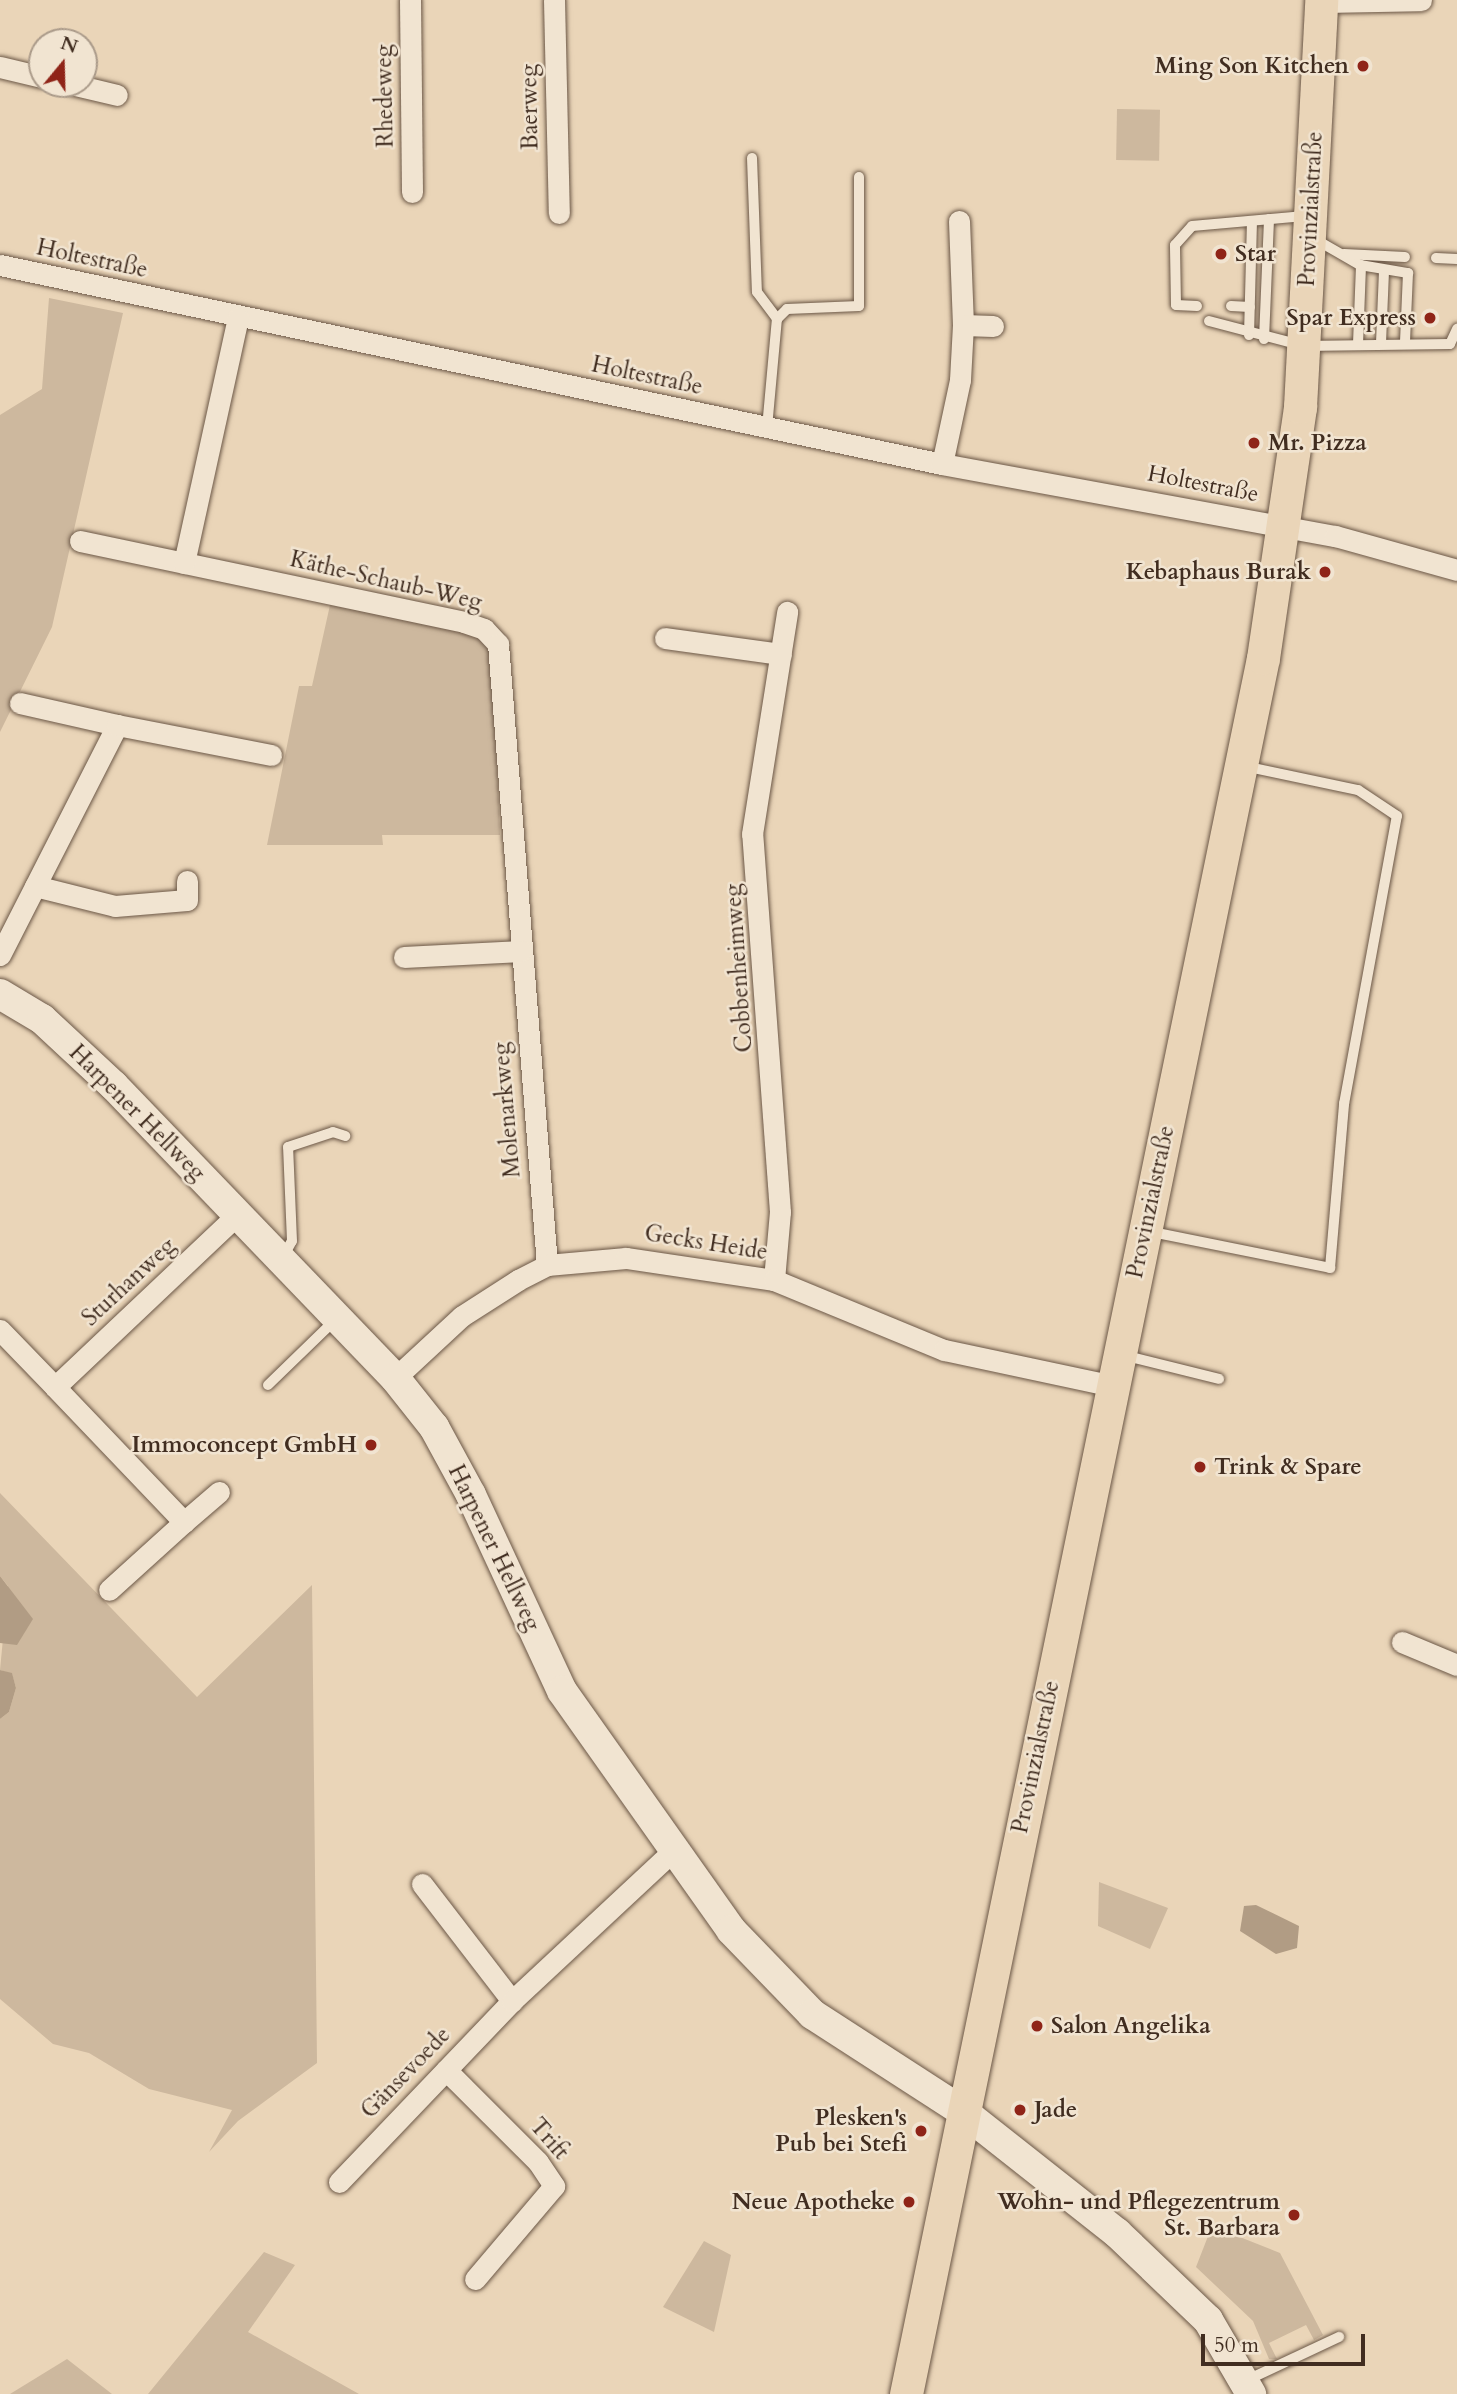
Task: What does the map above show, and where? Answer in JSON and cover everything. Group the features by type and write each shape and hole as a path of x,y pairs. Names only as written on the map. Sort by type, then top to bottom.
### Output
{"main road":[{"name":"Provinzialstraße","path":"906,2394 1243,766 1285,527 1304,346 1321,1"}],"street":[{"name":"Rhedeweg","path":"410,0 412,192"},
{"name":"Baerweg","path":"554,0 559,213"},
{"path":"1321,1 1420,0"},
{"path":"0,67 28,74"},
{"path":"98,90 117,94"},
{"path":"942,464 960,380 963,325 959,221"},
{"name":"Holtestraße","path":"0,265 238,318 942,464 1285,527 1457,570"},
{"path":"184,563 238,318"},
{"path":"963,325 993,326"},
{"name":"Käthe-Schaub-Weg","path":"80,541 484,629 498,644 503,664 512,802"},
{"name":"Cobbenheimweg","path":"774,1280 780,1212 752,834 787,612"},
{"path":"665,638 781,654"},
{"path":"20,703 271,755"},
{"path":"0,955 117,725"},
{"name":"Molenarkweg","path":"512,802 521,951 547,1265"},
{"path":"35,886 115,906 187,900 187,881"},
{"path":"404,957 521,951"},
{"name":"Harpener Hellweg","path":"0,993 42,1019 238,1214 395,1378 434,1427 471,1495 562,1691 731,1930 812,2014 965,2113 1117,2233 1208,2320 1248,2388"},
{"name":"Sturhanweg","path":"55,1387 238,1214"},
{"name":"Gecks Heide","path":"395,1378 462,1316 547,1265 661,1259 774,1280 944,1350 1117,1370"},
{"path":"0,1330 184,1522"},
{"path":"109,1590 219,1492"},
{"path":"1402,1642 1456,1661"},
{"name":"Gänsevoede","path":"339,2182 512,2001 674,1850"},
{"path":"422,1884 512,2001"},
{"name":"Trift","path":"446,2070 538,2162 554,2186 475,2279"}],"lane":[{"path":"752,159 757,292 777,318 767,428"},
{"path":"777,318 788,309 859,306 859,177"},
{"path":"1265,339 1269,219"},
{"path":"1197,306 1175,305 1175,245 1192,226 1269,219 1311,226 1342,254 1361,265 1408,273 1405,342"},
{"path":"1249,335 1252,221"},
{"path":"1342,254 1405,257"},
{"path":"1436,258 1457,259"},
{"path":"1358,344 1361,265"},
{"path":"1381,343 1384,271"},
{"path":"1231,306 1250,307"},
{"path":"1209,321 1249,335 1304,346 1405,342 1450,344 1457,329"},
{"path":"1145,1230 1330,1268 1344,1104 1397,816 1357,790 1243,766"},
{"path":"282,1259 292,1241 288,1147 333,1132 345,1136"},
{"path":"268,1385 337,1317"},
{"path":"1117,1370 1219,1379"},
{"path":"1248,2388 1339,2337"}],"shaded area":[{"path":"1117,109 1160,110 1159,161 1116,160"},
{"path":"49,298 123,313 52,627 0,732 0,415 42,389"},
{"path":"330,605 480,635 492,649 500,835 382,835 383,845 267,845 299,686 312,686"},
{"path":"0,1493 197,1697 312,1585 317,2063 238,2121 209,2152 232,2110 149,2089 89,2053 53,2044 0,1999 0,1719 9,1712 16,1688 12,1674 0,1670 8,1586 0,1576"},
{"path":"0,1576 33,1619 17,1645 0,1643"},
{"path":"0,1670 12,1673 16,1688 9,1712 0,1719"},
{"path":"1099,1882 1168,1908 1150,1949 1098,1926"},
{"path":"1256,1905 1299,1926 1297,1948 1276,1954 1240,1931 1244,1906"},
{"path":"1212,2226 1280,2253 1323,2335 1314,2340 1306,2325 1269,2343 1277,2359 1269,2359 1253,2321 1196,2267"},
{"path":"704,2241 731,2255 714,2332 663,2307"},
{"path":"264,2252 295,2265 248,2332 359,2394 148,2394"},
{"path":"67,2359 112,2394 10,2394"}],"place":[{"name":"Ming Son Kitchen","path":"1363,66"},
{"name":"Star","path":"1221,254"},
{"name":"Spar Express","path":"1430,318"},
{"name":"Mr. Pizza","path":"1254,443"},
{"name":"Kebaphaus Burak","path":"1325,572"},
{"name":"Immoconcept GmbH","path":"371,1445"},
{"name":"Trink & Spare","path":"1200,1467"},
{"name":"Salon Angelika","path":"1037,2026"},
{"name":"Jade","path":"1020,2110"},
{"name":"Plesken's Pub bei Stefi","path":"921,2131"},
{"name":"Neue Apotheke","path":"909,2202"},
{"name":"Wohn- und Pflegezentrum St. Barbara","path":"1294,2215"}]}
